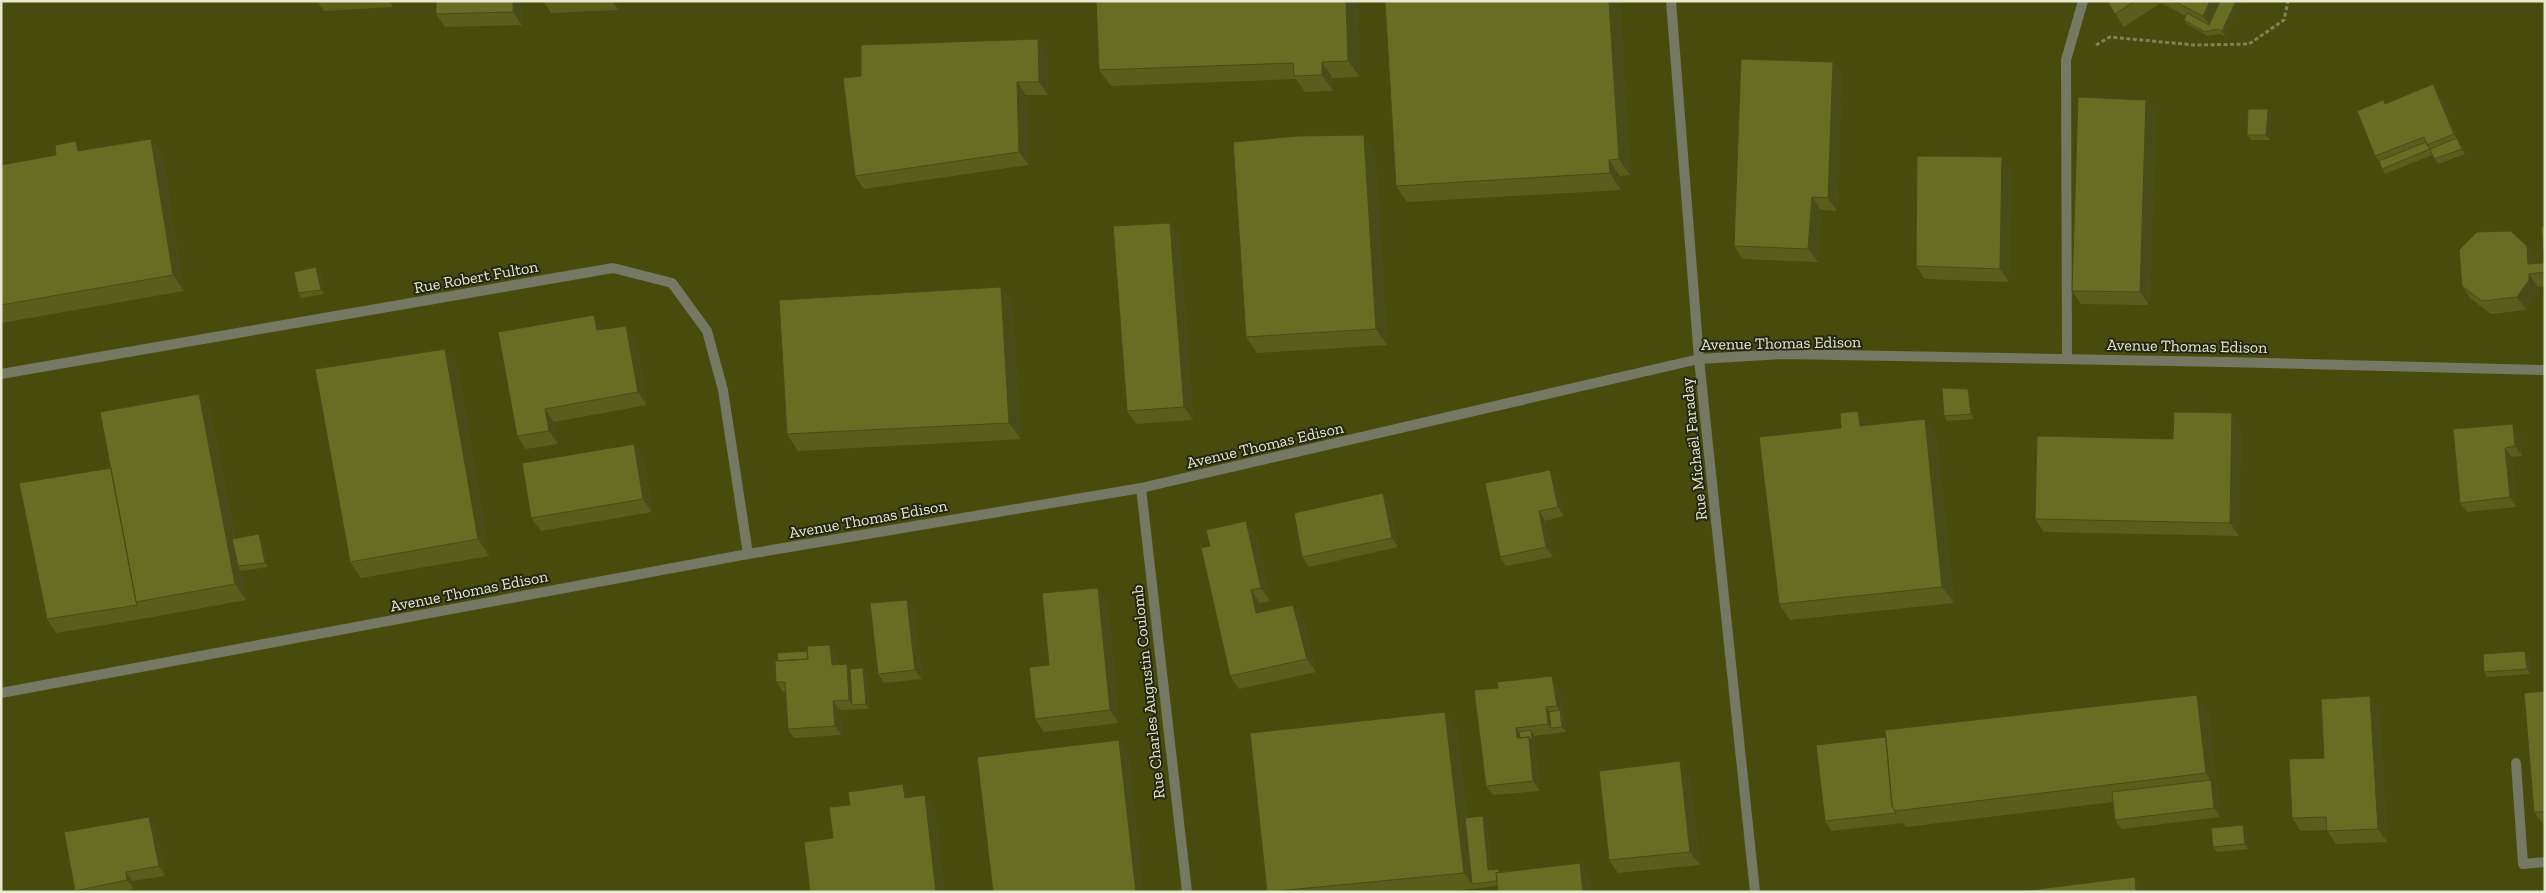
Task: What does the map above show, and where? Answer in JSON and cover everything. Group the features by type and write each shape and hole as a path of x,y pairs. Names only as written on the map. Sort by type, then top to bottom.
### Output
{"street":[{"name":"Rue Michaël Faraday","path":"1671,1 1699,359 1755,892"},
{"path":"2067,359 2066,60 2083,1"},
{"name":"Rue Robert Fulton","path":"1,374 613,268 672,283 706,331 723,390 748,554"},
{"name":"Avenue Thomas Edison","path":"1,693 748,554 1141,488 1699,359 1782,354 2545,370"},
{"name":"Rue Charles Augustin Coulomb","path":"1141,488 1186,892"},
{"path":"2516,763 2523,864 2545,862"}],"path":[{"path":"2066,60 2110,38 2194,45 2248,44 2284,20 2288,1"}],"shaded area":[{"path":"1,1 2545,1 2545,892 1,892"}],"building":[{"path":"436,1 513,1 513,12 436,14"},
{"path":"1096,1 1346,1 1348,61 1322,62 1322,75 1294,76 1293,63 1099,70"},
{"path":"1385,1 1609,1 1619,159 1609,160 1610,173 1396,186"},
{"path":"2107,1 2135,1 2115,14"},
{"path":"2174,1 2210,1 2203,16"},
{"path":"2220,1 2236,1 2222,31 2217,29 2205,32 2184,20 2187,13 2209,25"},
{"path":"1038,39 1039,82 1017,82 1019,152 855,176 843,78 861,76 861,45"},
{"path":"1741,59 1833,62 1828,198 1812,197 1808,249 1734,246"},
{"path":"2433,84 2454,134 2427,145 2424,137 2375,156 2357,111 2383,100 2385,104"},
{"path":"2078,97 2146,100 2140,292 2072,291"},
{"path":"2248,109 2268,109 2266,135 2247,135"},
{"path":"1364,135 1376,329 1246,337 1233,142 1298,136"},
{"path":"2457,138 2462,149 2434,159 2430,149"},
{"path":"151,139 173,275 1,305 1,165 56,155 55,145 76,141 78,151"},
{"path":"2426,142 2430,149 2382,169 2379,161"},
{"path":"1917,156 2002,157 2000,269 1916,266"},
{"path":"1170,223 1184,407 1127,411 1113,226"},
{"path":"2541,226 2545,226 2545,272 2529,274 2529,280 2517,297 2482,301 2462,286 2459,250 2477,232 2511,231 2527,246 2528,264 2544,263"},
{"path":"316,267 321,290 298,293 294,272"},
{"path":"1001,287 1009,423 787,434 779,300"},
{"path":"594,315 597,330 626,326 638,392 545,409 549,431 517,436 498,332"},
{"path":"445,349 478,539 350,562 315,369"},
{"path":"1942,388 1968,389 1971,414 1944,416"},
{"path":"199,394 235,584 136,602 100,412"},
{"path":"1858,411 1860,426 1925,419 1942,587 1779,604 1759,437 1841,428 1840,413"},
{"path":"2174,412 2232,413 2230,523 2035,519 2037,436 2173,439"},
{"path":"2513,424 2515,446 2505,448 2510,497 2460,503 2453,429"},
{"path":"634,444 643,499 531,518 522,463"},
{"path":"111,468 137,605 47,619 19,483"},
{"path":"1550,470 1558,507 1539,511 1546,547 1500,557 1485,483"},
{"path":"1383,493 1392,538 1302,557 1294,513"},
{"path":"1246,521 1261,588 1251,590 1256,613 1293,605 1307,659 1230,676 1201,548 1210,546 1206,530"},
{"path":"259,534 265,563 238,566 232,539"},
{"path":"1098,588 1110,710 1035,719 1029,667 1049,665 1042,593"},
{"path":"907,600 915,670 878,674 870,603"},
{"path":"830,645 832,665 847,664 849,700 833,701 835,726 788,729 785,682 776,682 775,661 808,659 807,646"},
{"path":"807,651 808,659 778,661 777,653"},
{"path":"2525,651 2527,669 2484,672 2483,654"},
{"path":"863,668 866,704 852,705 850,669"},
{"path":"1552,676 1557,706 1546,707 1548,724 1516,728 1517,738 1529,737 1533,781 1486,786 1474,690 1498,688 1497,682"},
{"path":"2545,691 2545,812 2534,812 2524,693"},
{"path":"2197,695 2206,773 1895,811 1892,806 1885,730"},
{"path":"2370,696 2378,829 2327,831 2326,817 2292,818 2289,759 2324,758 2321,699"},
{"path":"1560,710 1562,727 1551,728 1549,712"},
{"path":"1445,712 1464,873 1267,892 1250,733"},
{"path":"1531,730 1532,741 1529,737 1520,738 1519,732"},
{"path":"1886,737 1892,806 1896,813 1825,821 1816,745"},
{"path":"1119,740 1136,892 993,892 977,757"},
{"path":"1680,761 1690,852 1609,860 1599,771"},
{"path":"2211,780 2214,808 2115,820 2112,792"},
{"path":"903,784 905,798 925,795 936,892 810,892 804,842 833,838 829,807 850,805 848,792"},
{"path":"1483,816 1488,870 1498,869 1499,872 1496,873 1497,881 1472,884 1465,818"},
{"path":"149,817 159,866 126,872 127,880 75,891 64,832"},
{"path":"2243,825 2245,844 2213,847 2211,828"},
{"path":"1580,863 1583,892 1498,892 1496,873"},
{"path":"2135,877 2136,892 2014,892"}]}
